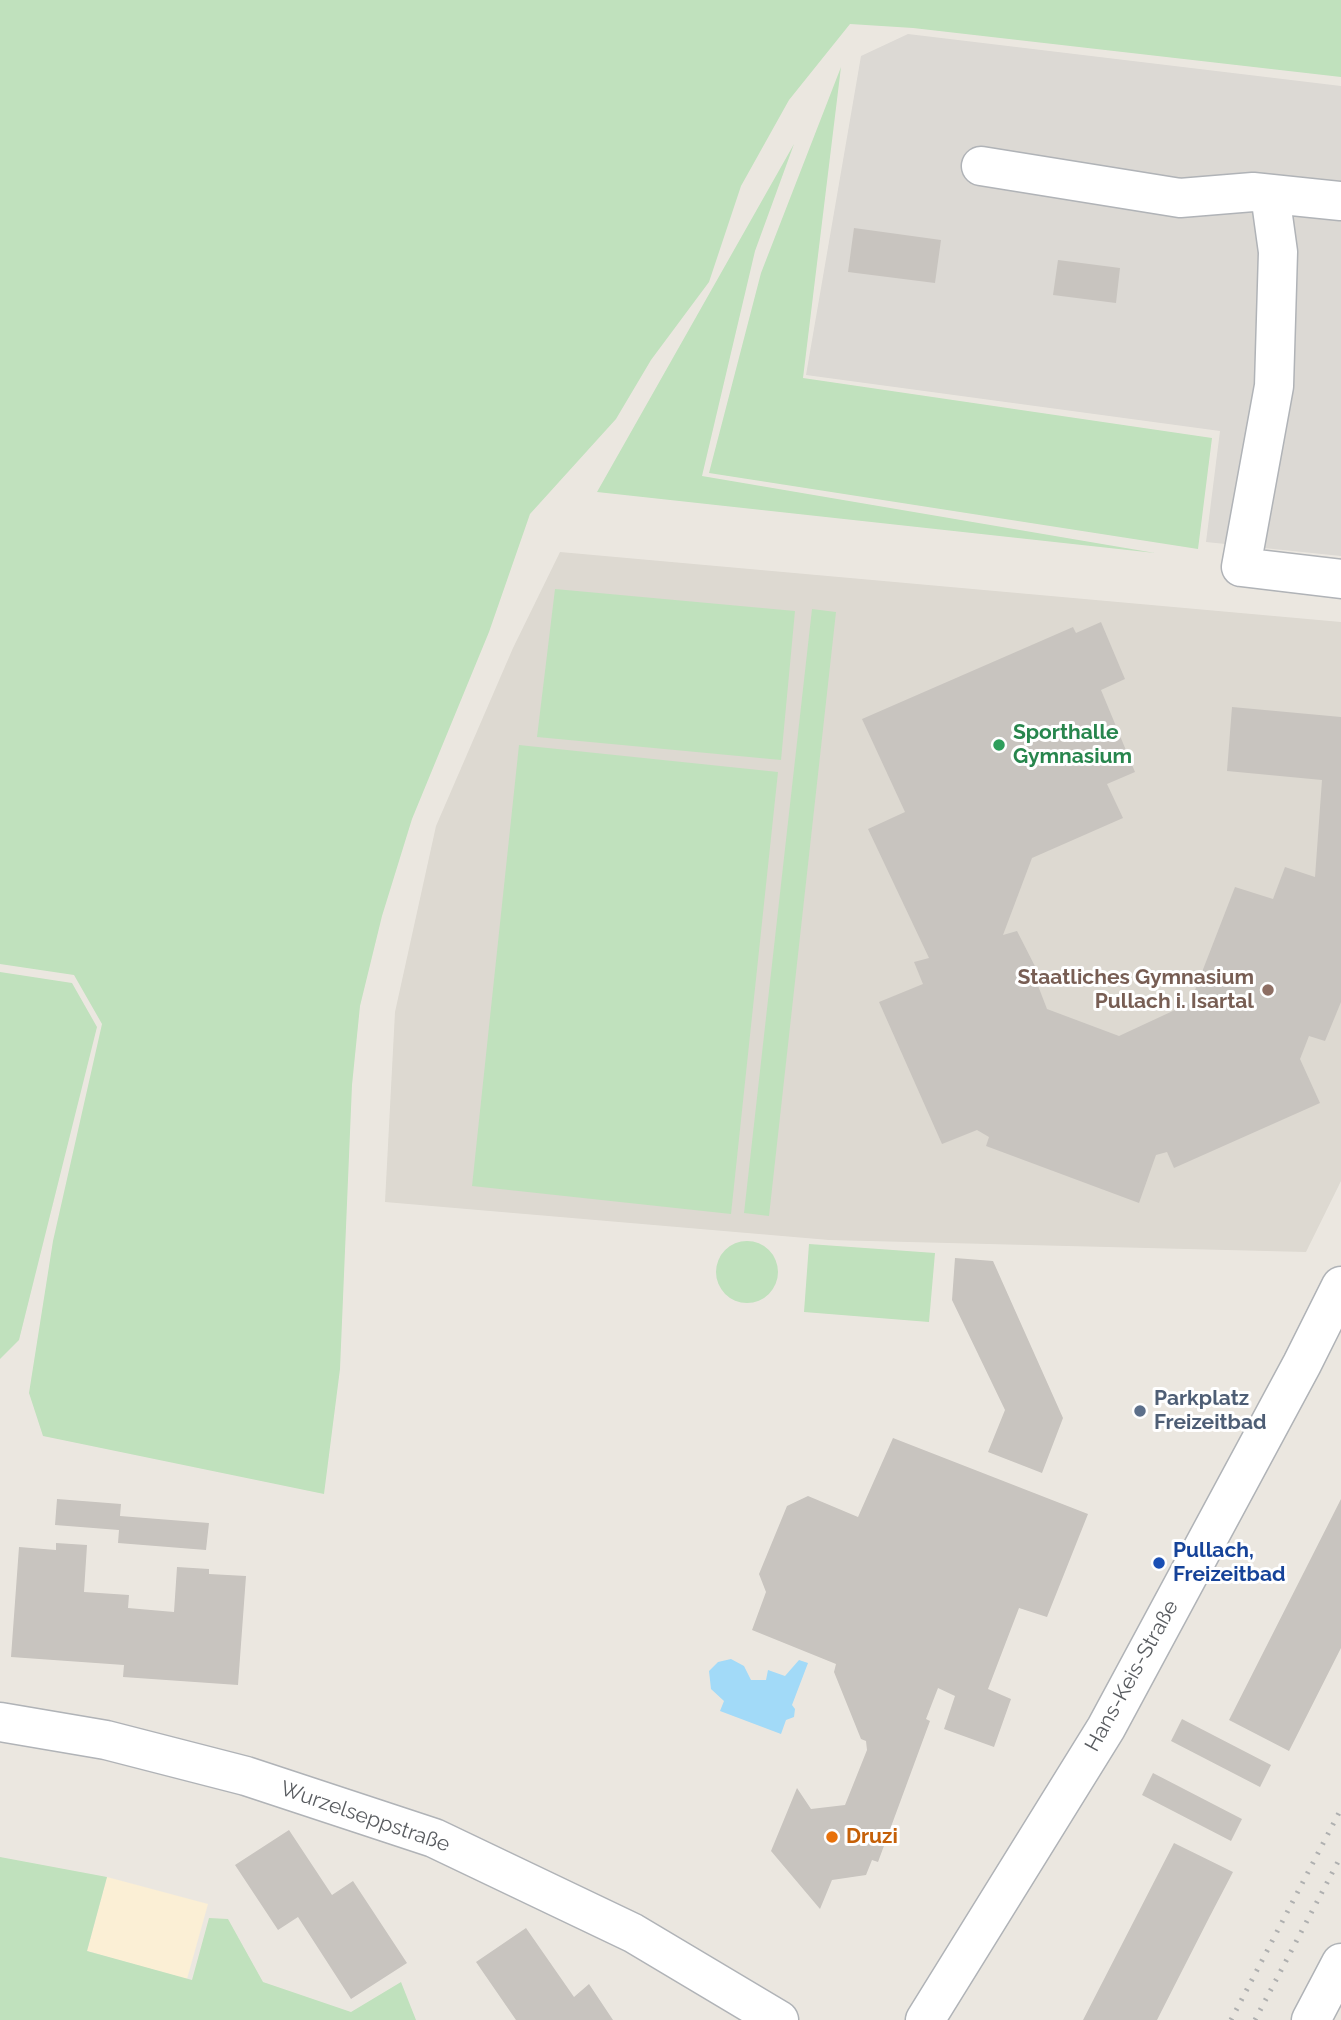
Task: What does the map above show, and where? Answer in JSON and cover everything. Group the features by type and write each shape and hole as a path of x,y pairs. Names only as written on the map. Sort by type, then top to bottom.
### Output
{"street":[{"path":"981,166 1180,198 1253,192 1341,201"},
{"path":"1270,194 1278,252 1274,386 1241,566 1341,579"},
{"name":"Hans-Keis-Straße","path":"925,2020 1120,1735 1341,1286"},
{"name":"Wurzelseppstraße","path":"0,1722 106,1740 246,1776 434,1838 633,1934 779,2020"},
{"path":"1311,2020 1341,1963"}],"shaded area":[{"path":"908,34 1341,86 1341,556 1206,542 1220,431 806,375 861,56"},
{"name":"Staatliches Gymnasium Pullach i. Isartal","path":"560,552 1341,622 1341,1181 1306,1252 829,1240 385,1202 395,1012 436,826 513,648"},
{"path":"107,1877 208,1904 187,1979 87,1951"}],"green space":[{"path":"0,0 1341,0 1341,77 913,28 850,24 789,100 741,186 709,282 651,360 616,419 530,514 489,632 412,819 382,916 360,1006 352,1085 340,1369 324,1494 43,1436 29,1393 53,1241 102,1024 74,975 0,964"},
{"path":"841,67 803,378 1212,438 1198,549 709,473 761,273"},
{"path":"794,144 755,251 702,476 1155,553 597,492"},
{"path":"555,589 795,611 781,760 537,737"},
{"path":"812,609 836,612 769,1216 744,1213"},
{"path":"519,745 778,772 731,1214 472,1186"},
{"path":"0,972 72,983 97,1027 19,1340 0,1359"},
{"path":"747,1241 769,1250 778,1272 769,1294 747,1303 725,1294 716,1272 725,1250"},
{"path":"809,1244 935,1253 929,1322 804,1312"},
{"path":"0,1857 107,1877 87,1951 192,1980 209,1918 228,1919 263,1982 351,2012 401,1982 416,2020 0,2020"}],"water":[{"path":"731,1659 744,1666 751,1680 766,1680 768,1670 785,1676 799,1660 808,1663 792,1705 795,1709 794,1717 786,1720 781,1734 720,1711 724,1701 711,1689 709,1671 718,1662"}],"building":[{"path":"854,228 941,240 935,283 848,272"},
{"path":"1058,260 1120,268 1116,303 1053,295"},
{"name":"Staatliches Gymnasium Pullach i. Isartal","path":"1101,622 1125,679 1101,690 1135,772 1107,784 1123,818 1032,858 1003,935 1017,931 1042,980 1037,983 1047,1009 1119,1036 1190,1003 1235,887 1273,899 1285,867 1315,877 1322,780 1227,771 1232,707 1341,717 1341,1002 1325,1041 1309,1036 1300,1059 1320,1103 1174,1168 1167,1152 1156,1155 1139,1203 986,1146 989,1137 977,1130 942,1144 879,1002 923,984 914,962 929,958 868,829 905,812 862,719 1073,627 1076,633"},
{"path":"955,1258 993,1261 1063,1418 1042,1473 988,1452 1005,1410 952,1300"},
{"path":"893,1438 1088,1514 1047,1617 1019,1608 988,1689 1011,1699 994,1747 944,1729 955,1696 938,1688 926,1719 930,1721 878,1862 872,1860 866,1875 832,1880 820,1909 771,1851 797,1788 811,1809 845,1805 867,1750 866,1741 861,1739 834,1672 836,1664 752,1630 766,1592 759,1574 787,1506 808,1496 858,1517"},
{"path":"57,1499 121,1504 120,1516 209,1523 206,1550 118,1543 119,1530 55,1525"},
{"path":"1341,1499 1341,1648 1289,1751 1229,1720"},
{"path":"56,1543 87,1545 84,1592 129,1595 128,1608 174,1612 177,1567 209,1569 209,1574 246,1576 238,1685 123,1677 124,1665 11,1657 19,1547 56,1550"},
{"path":"1182,1719 1271,1765 1260,1787 1171,1741"},
{"path":"1153,1773 1242,1819 1231,1841 1142,1795"},
{"path":"289,1830 332,1895 353,1881 407,1963 351,1999 298,1917 278,1930 235,1865"},
{"path":"1174,1843 1233,1872 1157,2020 1083,2020"},
{"path":"526,1928 574,1997 589,1984 613,2020 516,2020 476,1962"}],"railway":[{"path":"1231,2020 1341,1809"},
{"path":"1255,2020 1341,1856"}],"place":[{"name":"Sporthalle Gymnasium","path":"999,745"},
{"name":"Staatliches Gymnasium Pullach i. Isartal","path":"1268,990"},
{"name":"Parkplatz Freizeitbad","path":"1140,1411"},
{"name":"Pullach, Freizeitbad","path":"1159,1563"},
{"name":"Druzi","path":"832,1837"}]}
